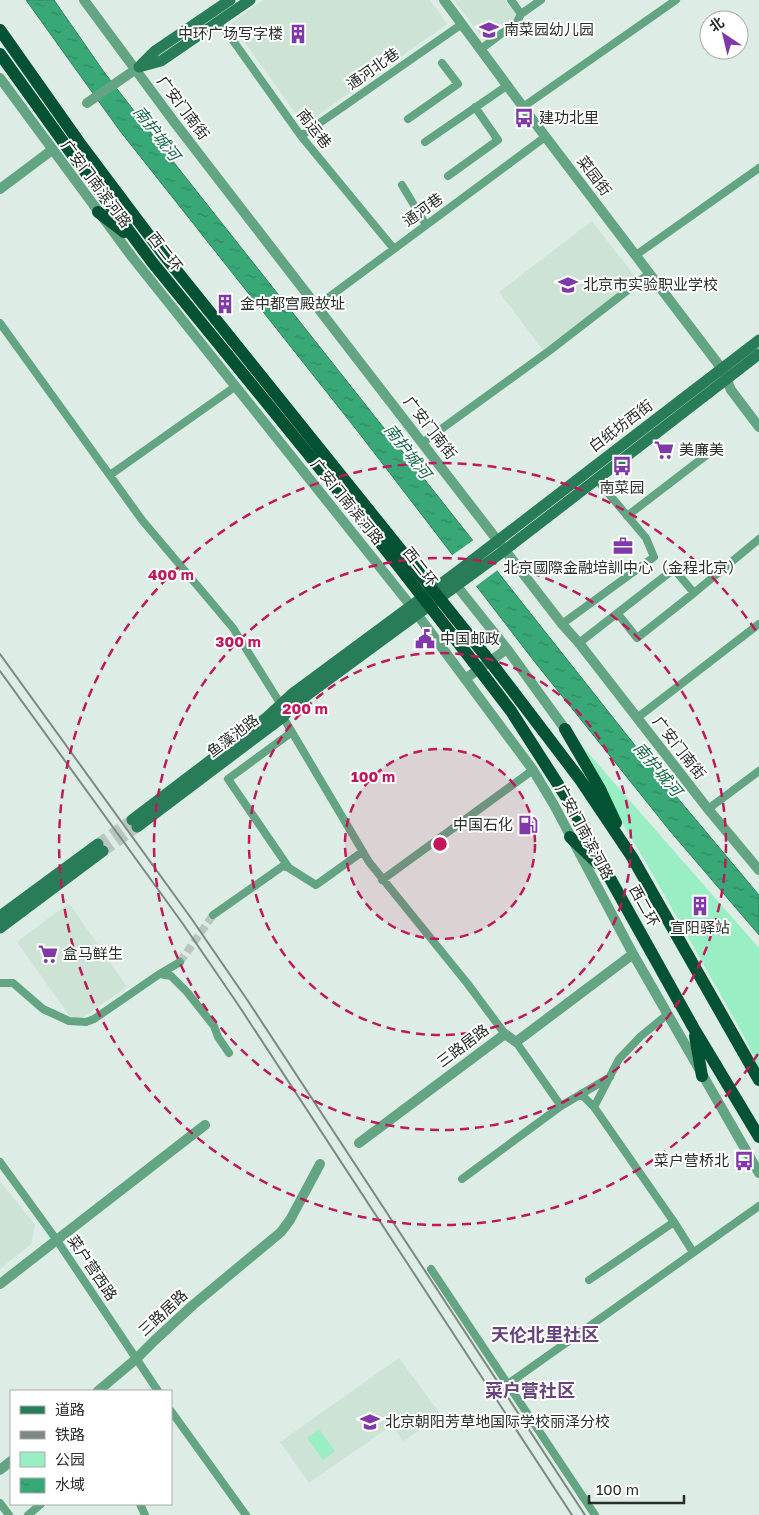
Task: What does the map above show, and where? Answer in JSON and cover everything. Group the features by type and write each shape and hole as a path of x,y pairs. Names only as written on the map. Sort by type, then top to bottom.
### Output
{"highway":[{"name":"西二环","path":"0,30 79,142 160,250 379,532 511,711 570,803 693,1026 756,1131"},
{"name":"西二环","path":"0,54 137,242 496,669 579,778 632,857 759,1080"},
{"path":"98,212 137,242"},
{"path":"565,729 600,789 632,857"},
{"path":"570,837 607,873"},
{"path":"693,1026 702,1076"}],"main road":[{"path":"137,68 155,51 230,0"},
{"path":"137,68 160,61 250,0"},
{"name":"白纸坊西街","path":"500,546 597,480 724,375 759,340"},
{"name":"白纸坊西街","path":"414,610 459,579 724,375 759,354"},
{"name":"鱼藻池路","path":"414,610 310,692 288,710 283,717 134,824 266,718 280,703 414,610"},
{"path":"0,916 100,848 0,928"}],"street":[{"name":"广安门南街","path":"84,0 424,442 500,546 581,642 759,870"},
{"name":"广安门南街","path":"91,0 137,68"},
{"name":"菜园街","path":"444,0 545,137 650,274 724,375 731,390 759,427"},
{"path":"511,0 521,14"},
{"path":"481,49 518,22 521,14 541,0"},
{"path":"523,107 676,0"},
{"name":"南运巷","path":"219,21 301,136 394,249"},
{"name":"通河北巷","path":"301,136 462,24"},
{"path":"408,119 458,84 442,63"},
{"path":"87,103 137,68"},
{"name":"广安门南滨河路","path":"0,78 132,257 414,610 533,770 554,805 633,954 759,1173"},
{"path":"424,142 508,85"},
{"path":"448,176 498,140 475,107"},
{"name":"通河巷","path":"318,304 545,137"},
{"path":"0,182 50,148"},
{"path":"0,189 50,148"},
{"path":"636,256 759,168"},
{"path":"402,185 426,225"},
{"path":"424,442 549,351 650,274"},
{"path":"0,323 142,520 233,628 280,703"},
{"path":"110,475 236,386"},
{"path":"627,516 717,447"},
{"path":"564,623 654,556 646,538 597,480"},
{"path":"618,614 637,638 759,539"},
{"path":"581,642 674,569 694,593"},
{"path":"459,579 565,729"},
{"path":"639,717 759,624"},
{"path":"465,679 507,649"},
{"path":"283,717 362,852 382,880 467,983 505,1034"},
{"path":"289,868 228,779 292,732"},
{"path":"382,880 533,770"},
{"path":"709,808 759,771"},
{"name":"广安门南街","path":"709,808 759,863"},
{"path":"213,916 283,866 316,885 362,852"},
{"path":"560,1106 516,1042 633,954"},
{"path":"0,983 13,983 45,1010 69,1021 86,1022 94,1019 180,962"},
{"path":"158,975 171,976 187,992 214,1026 218,1037 229,1054"},
{"path":"594,1107 619,1059 635,1041 668,1014"},
{"name":"三路居路","path":"359,1143 505,1034 516,1042"},
{"path":"462,1179 560,1106 610,1077"},
{"path":"581,1094 594,1107 693,1252"},
{"path":"0,1284 204,1125"},
{"name":"菜户营西路","path":"0,1162 56,1239 157,1390"},
{"name":"三路居路","path":"99,1390 136,1359 193,1305 281,1232 290,1220 320,1164"},
{"path":"508,1384 759,1206"},
{"path":"589,1280 674,1222"},
{"path":"432,1269 595,1515"},
{"path":"172,1412 246,1515"},
{"path":"0,1503 9,1515"},
{"path":"28,1515 40,1505"}],"shaded area":[{"path":"263,0 430,0 447,24 304,125 231,23"},
{"name":"南菜园幼儿园","path":"454,0 505,0 519,18 486,43"},
{"name":"北京市实验职业学校","path":"592,221 637,279 543,350 499,292"},
{"path":"69,903 127,987 79,1020 69,1015 17,942"},
{"path":"0,1181 35,1225 31,1244 0,1269"},
{"name":"北京朝阳芳草地国际学校丽泽分校","path":"399,1358 444,1419 436,1419 403,1441 392,1425 309,1483 280,1442"}],"green space":[{"path":"575,738 759,948 759,1067 745,1038"},
{"path":"319,1429 335,1451 323,1460 307,1438"}],"water":[{"path":"26,0 54,0 104,72 179,169 660,777 759,895 759,935 670,831 534,661 359,433 120,131"}],"pier":[{"path":"475,539 499,569 475,587 451,556"}],"tunnel":[{"path":"98,844 132,820"},
{"path":"103,851 137,827"},
{"path":"180,962 213,915"}],"railway":[{"path":"0,654 191,918 248,1001 585,1515"},
{"path":"0,671 183,924 239,1006 572,1515"}],"place":[{"name":"南菜园幼儿园","path":"489,30"},
{"name":"中环广场写字楼","path":"298,34"},
{"name":"建功北里","path":"524,118"},
{"name":"北京市实验职业学校","path":"568,285"},
{"name":"金中都宫殿故址","path":"225,304"},
{"name":"美廉美","path":"664,450"},
{"name":"南菜园","path":"622,466"},
{"name":"北京國際金融培訓中心（金程北京）","path":"623,546"},
{"name":"中国邮政","path":"425,639"},
{"name":"中国石化","path":"528,825"},
{"name":"宣阳驿站","path":"700,906"},
{"name":"盒马鲜生","path":"48,954"},
{"name":"菜户营桥北","path":"744,1161"},
{"name":"北京朝阳芳草地国际学校丽泽分校","path":"370,1422"}],"district":[{"name":"天伦北里社区","path":"545,1335"},
{"name":"菜户营社区","path":"530,1391"}],"water label":[{"name":"南护城河","path":"157,133"},
{"name":"南护城河","path":"408,451"},
{"name":"南护城河","path":"658,769"}]}
